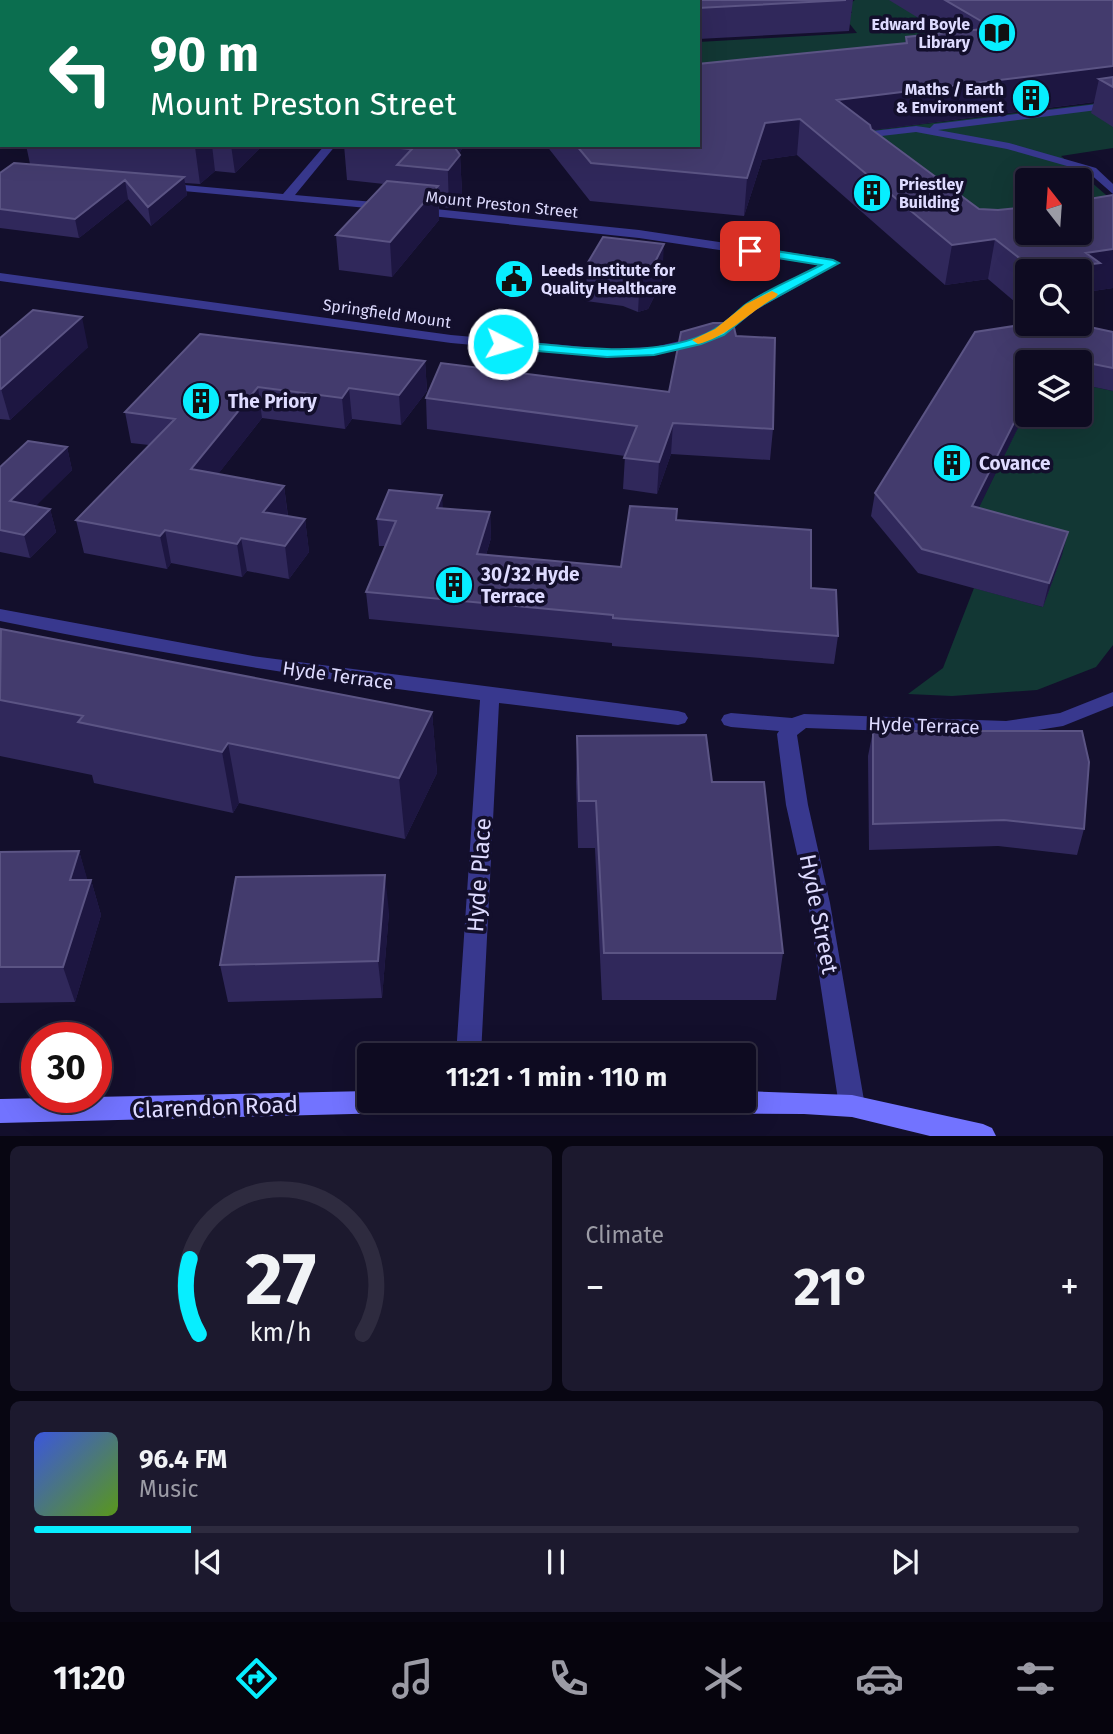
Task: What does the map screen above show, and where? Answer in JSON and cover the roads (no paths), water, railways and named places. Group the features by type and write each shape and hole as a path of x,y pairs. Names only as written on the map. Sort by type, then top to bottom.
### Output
{"street":[{"path":"864,135 1113,105"},
{"path":"916,129 1009,146 1076,164 1098,173 1113,190"},
{"path":"874,151 879,134"},
{"path":"286,197 329,147"},
{"name":"Mount Preston Street","path":"151,185 639,234 833,263"},
{"name":"Springfield Mount","path":"0,277 451,339 607,354 654,351 720,332 751,307 833,263"},
{"name":"Hyde Terrace","path":"0,615 164,649 678,719"},
{"name":"Hyde Place","path":"469,1043 490,695"},
{"name":"Hyde Terrace","path":"732,720 794,725 804,721 1006,728 1063,719 1113,699"},
{"name":"Hyde Street","path":"794,725 787,734 797,805 818,903 852,1106"},
{"name":"Clarendon Road","path":"0,1111 357,1103"},
{"path":"756,1103 852,1106 983,1136"}],"place":[{"name":"Edward Boyle Library","path":"997,33"},
{"name":"Maths / Earth & Environment","path":"1031,98"},
{"name":"Priestley Building","path":"872,193"},
{"name":"Leeds Institute for Quality Healthcare","path":"514,279"},
{"name":"The Priory","path":"201,401"},
{"name":"Covance","path":"952,463"},
{"name":"30/32 Hyde Terrace","path":"454,585"}]}
